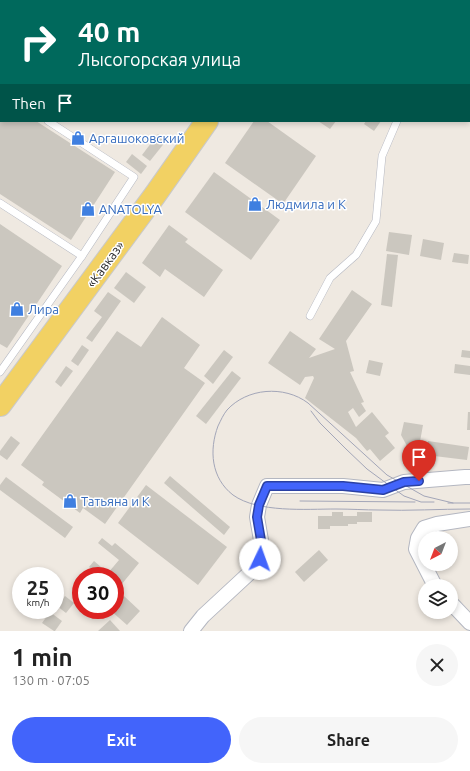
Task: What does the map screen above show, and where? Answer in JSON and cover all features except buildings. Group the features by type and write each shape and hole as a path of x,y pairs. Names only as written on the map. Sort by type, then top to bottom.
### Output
{"main road":[{"name":"«Кавказ»","path":"0,382 190,122"},
{"name":"«Кавказ»","path":"0,405 155,195 206,122"}],"street":[{"path":"191,631 203,616 257,566 263,552 257,517 259,505 267,486 343,486 383,490 404,482 470,477"},
{"path":"431,579 416,549 418,538 424,528 437,524 470,519"},
{"path":"458,610 470,623"}],"lane":[{"path":"0,372 82,256 134,177 50,122"},
{"path":"310,316 330,278 356,255 376,221 382,156 397,122"},
{"path":"0,203 82,256"}],"tram line":[{"path":"453,503 424,496 387,475 308,403 288,393 255,393 245,397 227,410 215,435 213,454 216,472 220,480 233,495 243,501 255,505 283,509 470,509"},
{"path":"311,411 320,423 367,469 404,496 421,502 434,502"},
{"path":"300,501 415,502"},
{"path":"448,503 470,503"}],"place":[{"name":"Аргашоковский","path":"78,138"},
{"name":"Людмила и К","path":"255,204"},
{"name":"ANATOLYA","path":"88,209"},
{"name":"Лира","path":"17,309"},
{"name":"Татьяна и К","path":"70,501"}],"route":[{"path":"260,559 263,552 257,517 259,505 267,486 343,486 383,490 404,482 419,481"}]}
